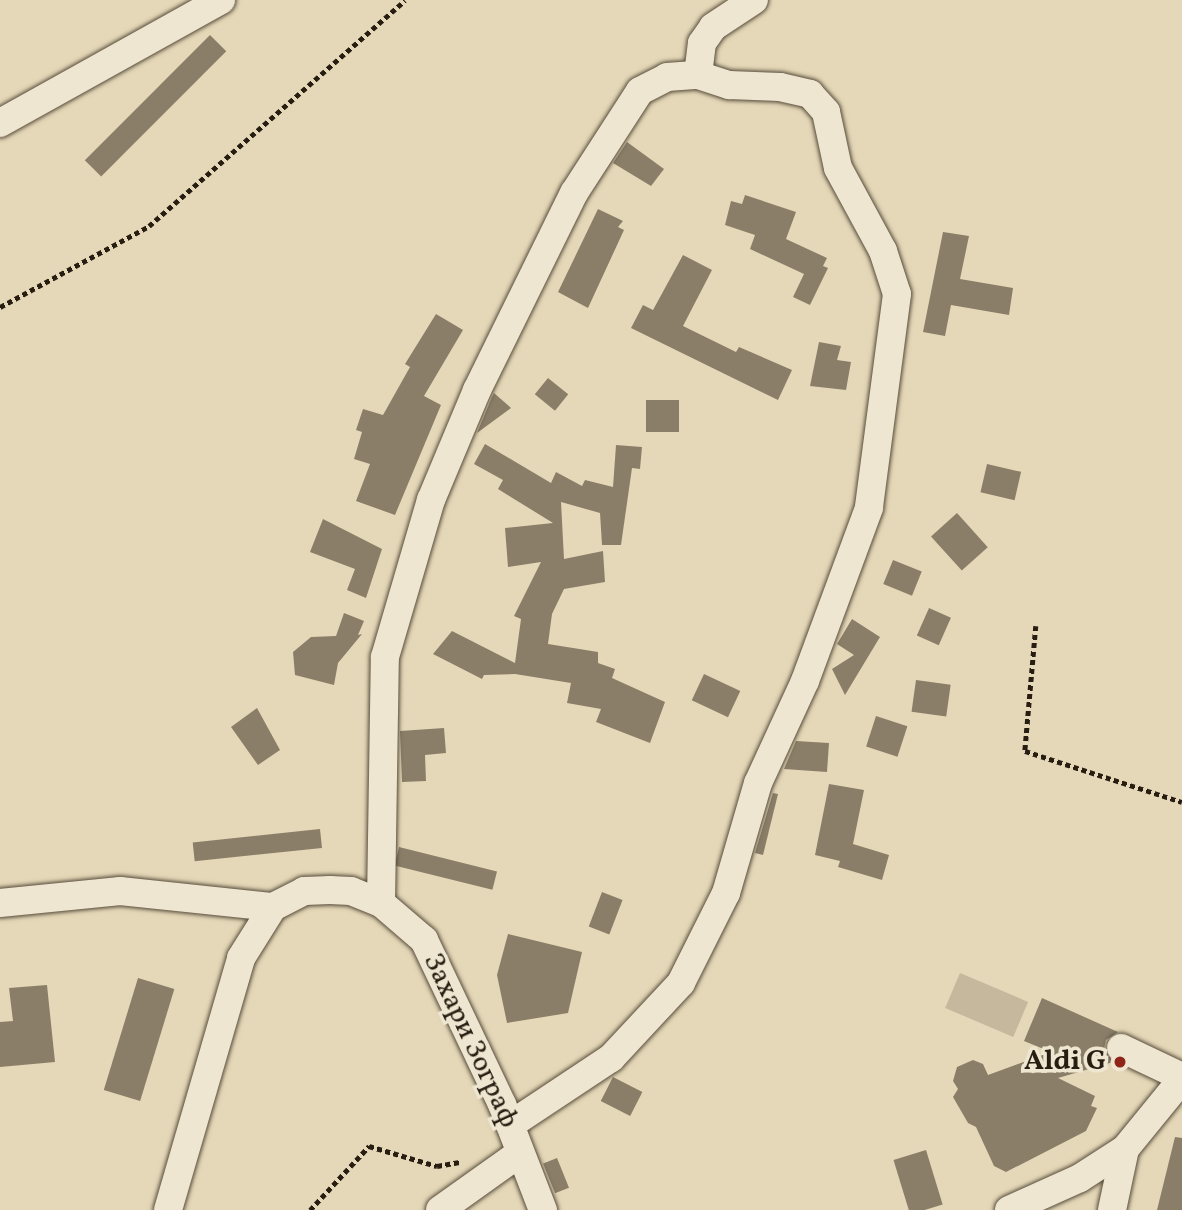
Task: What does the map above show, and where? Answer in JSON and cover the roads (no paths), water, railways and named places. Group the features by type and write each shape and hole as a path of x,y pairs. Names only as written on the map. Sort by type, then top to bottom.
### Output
{"street":[{"path":"0,123 221,0"},
{"path":"698,75 702,43 713,27 754,0"},
{"path":"381,903 385,657 431,500 477,390 574,193 640,91 667,77 698,75 729,85 780,87 810,94 826,112 838,168 883,251 897,294 869,509 804,681 758,783 726,893 681,983 611,1058 510,1125"},
{"path":"0,903 120,891 273,906 241,958 168,1210"},
{"name":"Захари Зограф","path":"273,906 304,891 351,891 381,903 416,932 438,963 510,1125 543,1210"},
{"path":"1009,1210 1080,1178 1125,1149 1182,1078 1121,1048"},
{"path":"1112,1210 1125,1149"},
{"path":"440,1210 520,1153"}],"place":[{"name":"Aldi G","path":"1120,1062"}]}
